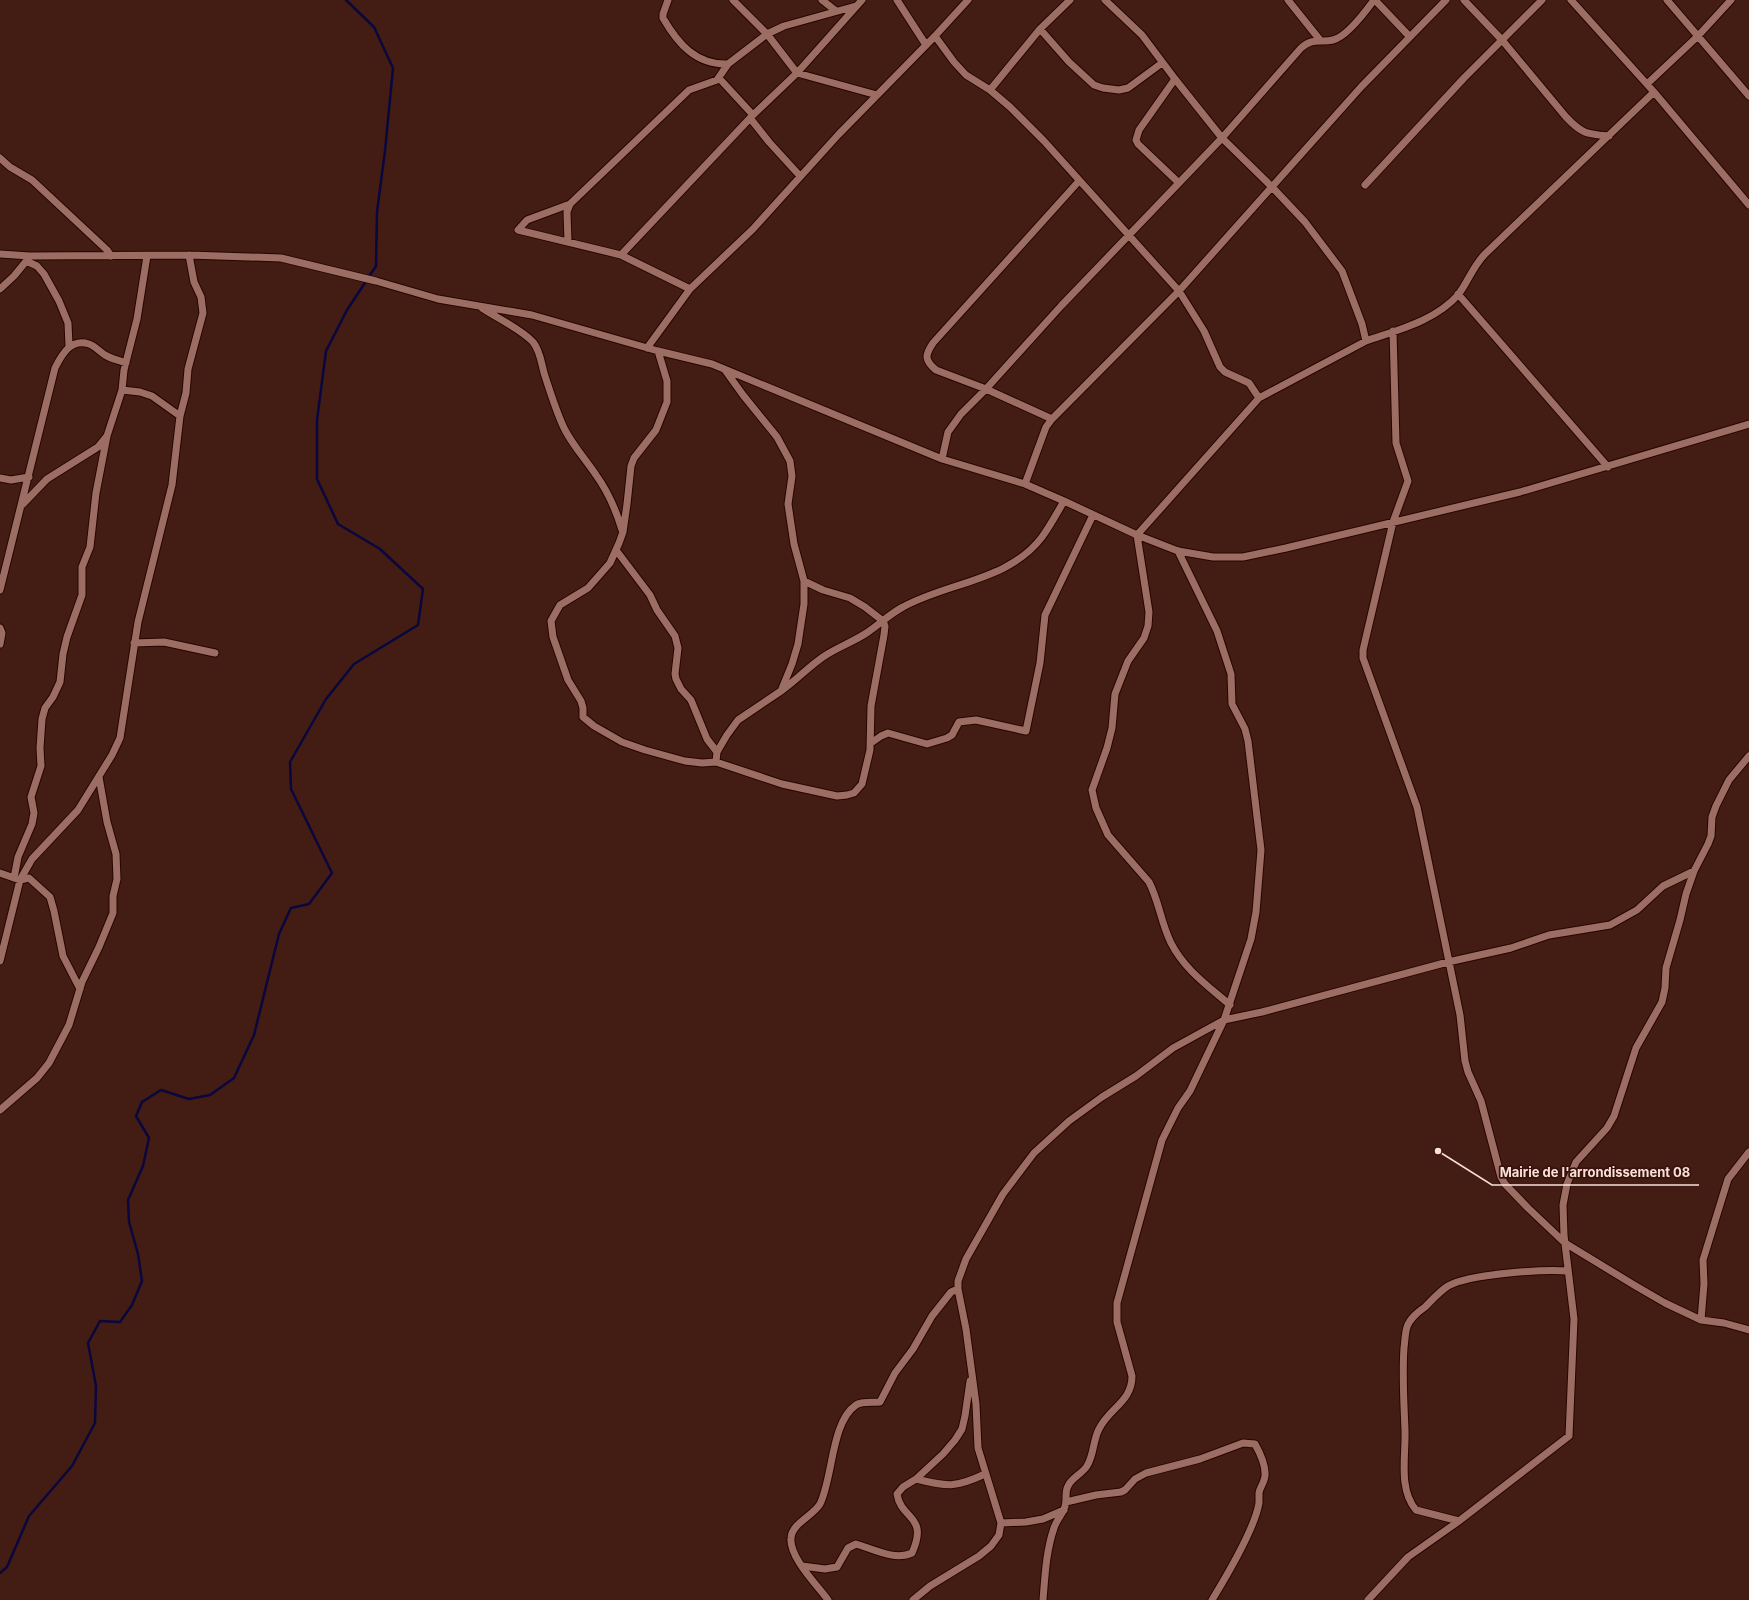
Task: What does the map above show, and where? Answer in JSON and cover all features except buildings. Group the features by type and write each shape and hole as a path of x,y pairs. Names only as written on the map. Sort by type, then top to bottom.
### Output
{"street":[{"path":"668,0 663,18 687,51 710,63 728,64"},
{"path":"733,0 767,34 797,73 877,95"},
{"path":"822,0 836,11"},
{"path":"621,255 752,117 797,73 862,0"},
{"path":"897,0 926,45"},
{"path":"647,348 690,289 752,229 800,176 968,0"},
{"path":"990,90 1040,29 1070,0"},
{"path":"1104,0 1142,35 1175,80 1222,138 1305,222 1342,271 1362,324 1366,341"},
{"path":"1288,0 1320,40"},
{"path":"942,459 948,432 953,424 1061,306 1222,138 1306,43 1320,40 1333,40 1339,37 1367,10 1374,0 1410,36"},
{"path":"1025,484 1046,427 1052,419 1178,291 1361,87 1446,0"},
{"path":"1464,0 1502,40 1576,128 1584,133 1609,136"},
{"path":"1365,185 1464,78 1542,0"},
{"path":"1571,0 1654,92 1749,205"},
{"path":"1667,0 1749,96"},
{"path":"1647,84 1698,36 1731,0"},
{"path":"690,289 621,255 518,230 527,220 570,204 689,90 714,82 719,78 728,64 767,34 784,26 856,6"},
{"path":"1040,29 1074,66 1094,85 1103,88 1119,90 1128,88 1162,63"},
{"path":"935,36 954,62 966,75 990,90 1028,125 1178,291 1204,331 1220,367 1225,372 1249,383 1259,398"},
{"path":"719,78 752,117 769,142 800,176"},
{"path":"1175,80 1139,130 1136,140 1138,144 1179,183"},
{"path":"1137,535 1259,398 1366,341 1421,321 1442,309 1458,294 1485,254 1654,92"},
{"path":"0,158 10,167 32,180 107,250 111,256"},
{"path":"1052,419 986,389 936,370 927,359 927,352 933,343 1079,181"},
{"path":"568,242 567,212 570,204"},
{"path":"0,254 28,259 190,255 281,258 368,279 438,299 532,315 658,351 712,364 942,459 1025,484 1137,535 1178,551 1213,557 1243,556 1286,548 1520,492 1749,424"},
{"path":"17,879 32,859 78,810 112,755 120,738 138,622 172,485 180,416 186,393 188,369 203,313 201,296 194,282 190,255"},
{"path":"0,962 17,879 18,857 32,824 34,813 31,797 41,766 40,741 42,719 46,708 60,682 65,642 80,602 82,567 90,547 96,493 107,436 122,390 126,363 137,319 147,256"},
{"path":"0,289 14,276 28,259"},
{"path":"28,259 44,274 59,301 68,323 69,346"},
{"path":"1458,294 1608,467"},
{"path":"478,306 506,322 532,341 536,346 541,356 545,376 565,430 577,451 606,491 615,507 623,532"},
{"path":"1393,331 1396,443 1408,481 1393,522 1363,650 1364,658 1417,808 1460,1015 1465,1061 1468,1072 1481,1101 1501,1177 1510,1190 1565,1243 1665,1303 1701,1320 1724,1323 1749,1330"},
{"path":"0,590 55,368 60,357 69,346 78,343 90,344 105,355 126,363"},
{"path":"658,351 667,381 667,402 656,430 634,458 631,466 623,532 616,550 610,563 588,588 560,605 551,621 554,637 568,680 581,701 583,717 594,726 622,742 645,750 685,761 702,763 716,762 782,784 837,796 854,793 862,784 871,743 871,706 885,626 883,621 850,598 823,590 804,581"},
{"path":"725,370 777,437 790,461 792,476 788,504 794,544 804,581 804,604 798,644 781,691"},
{"path":"122,390 140,392 152,396 180,416"},
{"path":"22,506 47,479 98,447 107,436"},
{"path":"0,478 11,480 29,477"},
{"path":"716,762 717,752 727,734 738,720 781,691 822,658 854,641 911,602 968,583 1008,566 1027,552 1042,538 1064,501"},
{"path":"871,743 888,733 927,744 932,743 947,738 952,734 959,722 976,720 1026,731 1040,663 1045,615 1093,515"},
{"path":"1137,535 1149,612 1148,626 1144,638 1128,661 1114,694 1112,728 1101,767 1093,783 1092,796 1108,835 1149,882 1170,942 1178,955 1200,980 1230,1004"},
{"path":"616,550 650,595 657,610 675,636 678,648 675,674 676,679 681,689 691,700 707,739 717,752"},
{"path":"1043,1600 1046,1561 1054,1528 1064,1510 1067,1487 1090,1461 1098,1429 1130,1391 1132,1376 1117,1322 1116,1313 1119,1295 1162,1140 1178,1108 1190,1091 1224,1020 1251,939 1256,912 1261,850 1248,741 1245,729 1232,704 1231,674 1217,631 1178,551"},
{"path":"0,628 2,633 0,644"},
{"path":"134,643 164,642 215,652"},
{"path":"1368,1600 1408,1557 1459,1521 1569,1436 1574,1319 1573,1300 1565,1243 1563,1205 1567,1184 1576,1162 1608,1128 1614,1116 1636,1048 1662,1002 1669,953 1680,920 1689,883 1711,836 1712,818 1729,780 1749,756"},
{"path":"0,1110 37,1078 49,1063 69,1025 80,988 113,913 113,896 117,879 116,854 107,822 99,777"},
{"path":"913,1600 930,1586 979,1556 991,1546 999,1536 1001,1523 978,1448 976,1404 958,1281 966,1260 1003,1194 1034,1154 1069,1121 1102,1097 1136,1076 1173,1048 1224,1020 1262,1012 1448,962 1511,948 1549,935 1610,925 1637,910 1663,886 1694,871"},
{"path":"0,873 17,879 29,878 50,897 63,956 80,988"},
{"path":"1701,1320 1704,1284 1703,1260 1728,1179 1749,1152"},
{"path":"1459,1521 1416,1510 1406,1489 1404,1464 1405,1438 1403,1373 1407,1326 1411,1318 1448,1286 1473,1279 1496,1275 1538,1271 1568,1271"},
{"path":"828,1600 802,1566 792,1548 791,1537 795,1528 807,1519 819,1504 825,1489 837,1439 848,1414 856,1405 862,1403 880,1402 898,1369 913,1350 932,1316 951,1292 958,1289"},
{"path":"802,1566 825,1570 837,1567 848,1548 856,1544 890,1554 905,1556 912,1553 918,1533 916,1523 898,1501 897,1494 903,1487 916,1479 943,1454 962,1429 971,1372"},
{"path":"1066,1502 1096,1495 1121,1492 1125,1490 1135,1479 1146,1473 1200,1459 1243,1443 1255,1444 1262,1459 1265,1479 1259,1493 1259,1503 1255,1516 1226,1576 1212,1600"},
{"path":"916,1479 952,1485 965,1483 985,1474"},
{"path":"1001,1523 1026,1522 1043,1519 1064,1510"}],"waterway":[{"path":"0,1573 7,1567 29,1516 72,1466 95,1423 96,1386 88,1343 100,1321 120,1322 132,1305 142,1281 138,1254 129,1222 128,1200 143,1166 149,1138 136,1116 142,1102 161,1090 189,1099 210,1095 234,1078 254,1035 279,934 291,908 309,904 332,873 291,789 290,762 326,699 354,664 418,625 423,589 380,549 338,524 317,479 317,420 326,351 347,310 376,266 377,212 385,151 393,68 374,27 346,0"}],"place":[{"name":"Mairie de l'arrondissement 08","path":"1438,1151"}]}
